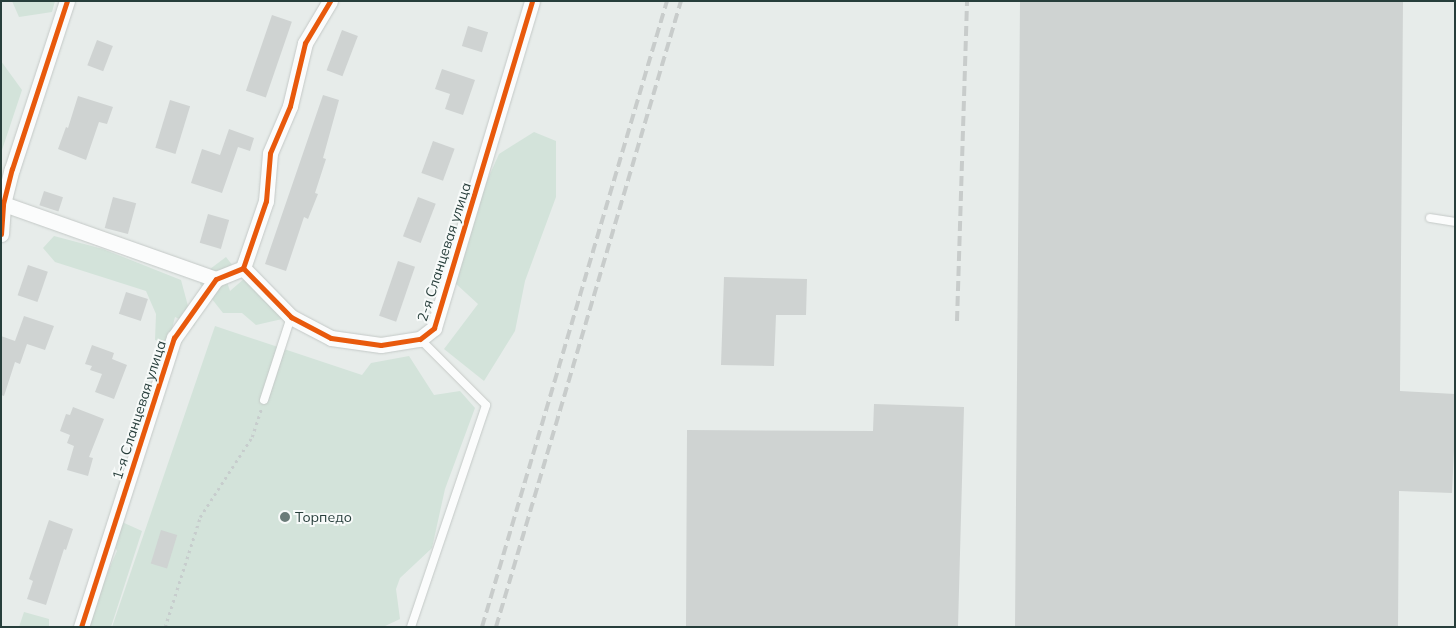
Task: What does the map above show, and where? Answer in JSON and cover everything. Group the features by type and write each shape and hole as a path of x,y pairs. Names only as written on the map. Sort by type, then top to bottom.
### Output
{"street":[{"path":"1,234 2,204 67,1"},
{"path":"2,204 216,279 242,268 266,201 270,153 290,106 305,43 330,1"},
{"name":"2-я Сланцевая улица","path":"242,268 291,317 331,338 381,345 420,340 434,328 532,1"},
{"name":"1-я Сланцевая улица","path":"81,627 174,338 216,279"}],"lane":[{"path":"1430,218 1455,222"},
{"path":"264,400 291,317"},
{"path":"411,627 486,405 420,340"}],"path":[{"path":"165,627 200,517 252,436 264,400"}],"shaded area":[{"path":"12,1 55,1 52,12 19,17"},
{"path":"1,61 22,90 1,153"},
{"path":"534,132 556,141 556,197 525,281 515,331 484,381 444,349 478,304 454,282 473,212 499,154"},
{"path":"54,236 103,249 181,280 188,306 200,314 194,326 175,317 168,344 155,340 156,314 146,291 55,262 43,248"},
{"path":"226,257 233,266 226,279 230,291 245,278 291,317 256,325 242,313 223,313 200,284 206,272"},
{"name":"Торпедо","path":"215,326 362,375 371,363 409,356 434,395 460,391 475,408 445,489 432,548 400,578 396,589 400,619 383,627 112,627"},
{"path":"122,522 142,531 111,627 83,627 117,551 107,534"},
{"path":"24,612 49,619 49,627 19,627"}],"building":[{"path":"1020,1 1403,1 1400,391 1455,394 1455,429 1452,493 1399,491 1398,627 1015,627"},
{"path":"272,15 292,22 266,97 246,91"},
{"path":"468,26 488,32 482,52 462,46"},
{"path":"342,30 358,36 342,76 327,70"},
{"path":"97,40 113,46 103,71 87,65"},
{"path":"442,69 475,80 463,115 445,109 450,94 435,89"},
{"path":"323,95 339,100 323,158 326,159 315,193 318,194 308,219 304,217 286,271 265,264"},
{"path":"78,96 113,107 107,124 99,122 86,160 58,149 66,127 68,128"},
{"path":"170,100 190,106 175,154 155,148"},
{"path":"229,129 254,138 250,151 238,147 222,193 191,183 202,149 220,155"},
{"path":"433,141 455,149 443,181 421,173"},
{"path":"44,191 63,197 58,211 39,205"},
{"path":"113,197 136,203 128,234 105,228"},
{"path":"418,197 436,204 421,243 403,236"},
{"path":"208,214 229,220 221,249 200,243"},
{"path":"398,261 415,267 396,322 379,316"},
{"path":"28,265 48,272 37,302 18,295"},
{"path":"724,277 807,279 806,315 776,315 774,366 721,365"},
{"path":"126,292 148,299 141,321 119,314"},
{"path":"24,316 54,326 45,350 27,344 20,364 15,362 4,396 1,395 1,336 15,341"},
{"path":"92,345 114,353 112,359 127,365 114,399 95,392 102,374 90,370 92,366 85,364"},
{"path":"874,404 964,407 958,627 686,627 687,430 873,431"},
{"path":"73,407 104,419 89,457 93,458 88,476 67,470 74,446 67,443 70,435 60,431 66,414 70,415"},
{"path":"49,520 73,529 66,550 64,549 46,605 27,599 33,581 29,579"},
{"path":"161,530 177,535 167,568 151,563"}],"railway":[{"path":"482,627 667,1"},
{"path":"496,627 681,1"},
{"path":"957,321 967,1"}],"cycle path":[{"path":"1,234 3,204 12,169 67,1"},
{"path":"81,627 174,338 216,279 243,268 266,201 270,153 290,106 305,43 330,1"},
{"path":"243,268 291,317 331,338 381,345 420,339 434,328 532,1"}],"place":[{"name":"Торпедо","path":"285,517"}]}
